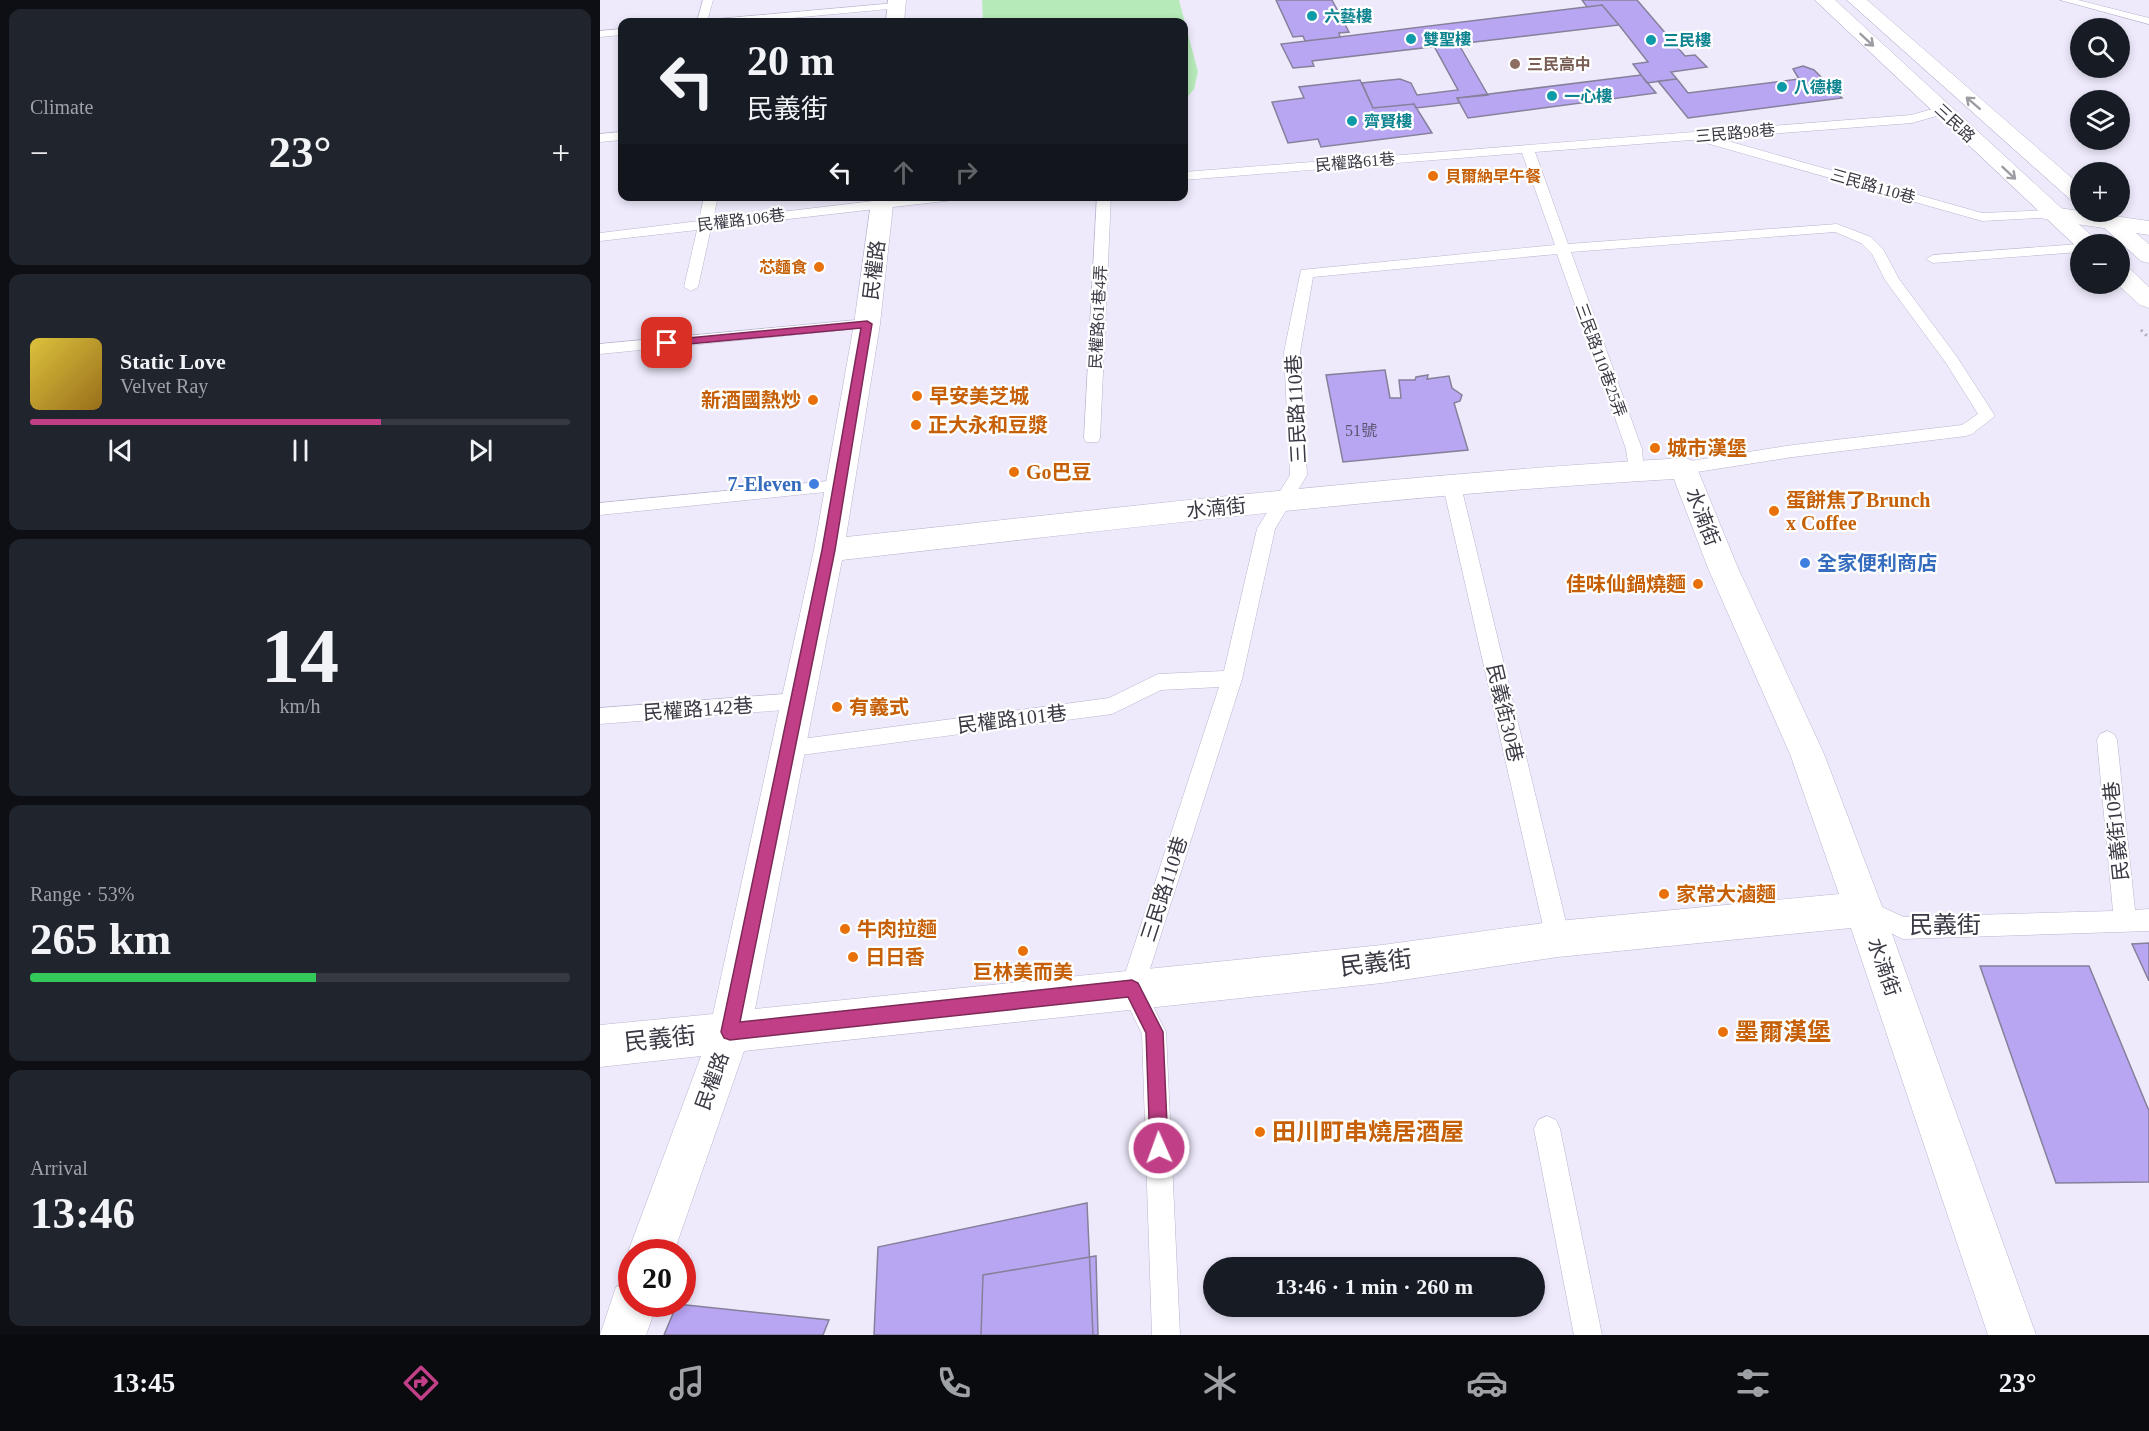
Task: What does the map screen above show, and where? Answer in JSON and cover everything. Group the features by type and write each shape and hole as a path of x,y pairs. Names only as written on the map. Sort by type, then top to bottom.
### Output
{"street":[{"name":"三民路","path":"1824,0 2075,234"},
{"name":"三民路","path":"1857,0 2070,187"},
{"name":"民權路","path":"656,1239 730,1032 786,748 829,550 867,324 883,201"},
{"path":"2052,214 2070,215"},
{"path":"2111,222 2149,256"},
{"path":"2125,222 2149,228"},
{"path":"2130,282 2149,300"},
{"name":"水湳街","path":"829,550 1284,500 1565,475 1683,468 1723,568 1807,754 1864,909 2012,1335"},
{"name":"民義街","path":"600,1046 1132,988 1382,964 1558,939 1864,909"},
{"path":"622,1335 628,1317"}],"lane":[{"path":"703,18 708,0"},
{"path":"2065,0 2149,21"},
{"path":"788,18 896,9"},
{"path":"600,34 618,32"},
{"name":"三民路98巷","path":"1527,148 1912,119 1943,110"},
{"path":"600,138 618,136"},
{"name":"三民路110巷","path":"1696,136 1982,216 2052,214"},
{"path":"1527,148 1561,249 1820,228 1837,228 1866,240 1878,252 1892,280 1952,360 1987,416 1966,430 1793,451 1683,468"},
{"name":"民權路61巷","path":"1188,176 1527,148"},
{"path":"691,287 710,201"},
{"name":"民權路106巷","path":"600,237 876,201"},
{"name":"民權路61巷4弄","path":"1092,438 1104,201"},
{"name":"三民路110巷","path":"1132,988 1232,680 1266,528 1299,475 1292,352 1306,273 1561,249"},
{"name":"三民路110巷25弄","path":"1561,249 1634,449 1636,472"},
{"path":"1933,259 2070,249"},
{"path":"600,349 867,324"},
{"path":"600,509 839,486"},
{"name":"民義街30巷","path":"1452,486 1558,939"},
{"name":"民權路101巷","path":"786,748 1113,706 1158,682 1232,680"},
{"name":"民權路142巷","path":"600,716 797,701"},
{"name":"民義街10巷","path":"2107,740 2125,921"},
{"name":"民義街","path":"1864,909 1903,928 2149,920"},
{"path":"1132,988 1154,1032 1166,1335"},
{"path":"1547,1129 1588,1335"}],"green space":[{"path":"982,0 1179,0 1184,18 983,18"},
{"path":"1188,34 1198,72 1194,89 1188,96"}],"building":[{"name":"六藝樓","path":"1276,0 1332,0 1349,32 1339,33 1340,37 1305,41 1303,36 1293,37"},
{"name":"三民樓","path":"1582,0 1637,0 1685,56 1695,55 1707,67 1671,72 1677,79 1647,83 1633,64 1648,62 1602,5 1587,7"},
{"name":"雙聖樓","path":"1602,5 1619,25 1312,61 1314,66 1293,68 1281,44"},
{"path":"1458,43 1488,95 1457,98 1460,103 1416,108 1414,104 1373,108 1362,83 1400,79 1411,83 1417,95 1458,90 1434,46"},
{"name":"八德樓","path":"1803,66 1814,70 1842,98 1688,118 1658,81 1677,79 1688,93 1799,79 1793,69"},
{"name":"一心樓","path":"1641,75 1656,93 1468,118 1457,98"},
{"name":"齊賢樓","path":"1360,80 1373,108 1414,104 1432,133 1321,147 1318,139 1288,143 1272,102 1304,98 1299,87"},
{"path":"1385,370 1390,398 1401,398 1399,380 1415,380 1416,377 1428,375 1427,379 1449,376 1452,388 1462,395 1460,401 1454,403 1468,450 1343,462 1326,375"},
{"path":"2149,943 2149,981 2132,944"},
{"path":"1980,966 2089,966 2149,1111 2149,1182 2056,1183"},
{"path":"1087,1203 1093,1335 874,1335 878,1247"},
{"path":"1096,1256 1098,1335 981,1335 983,1275"},
{"path":"696,1306 829,1320 823,1335 664,1335 672,1317 696,1317"}],"place":[{"name":"六藝樓","path":"1312,16"},
{"name":"雙聖樓","path":"1411,39"},
{"name":"三民樓","path":"1651,40"},
{"name":"三民高中","path":"1515,64"},
{"name":"八德樓","path":"1782,87"},
{"name":"一心樓","path":"1552,96"},
{"name":"齊賢樓","path":"1352,121"},
{"name":"貝爾納早午餐","path":"1433,176"},
{"name":"芯麵食","path":"819,267"},
{"name":"早安美芝城","path":"917,396"},
{"name":"新酒國熱炒","path":"813,400"},
{"name":"正大永和豆漿","path":"916,425"},
{"name":"城市漢堡","path":"1655,448"},
{"name":"Go巴豆","path":"1014,472"},
{"name":"7-Eleven","path":"814,484"},
{"name":"蛋餅焦了Brunch x Coffee","path":"1774,511"},
{"name":"全家便利商店","path":"1805,563"},
{"name":"佳味仙鍋燒麵","path":"1698,584"},
{"name":"有義式","path":"837,707"},
{"name":"家常大滷麵","path":"1664,894"},
{"name":"牛肉拉麵","path":"845,929"},
{"name":"巨林美而美","path":"1023,951"},
{"name":"日日香","path":"853,957"},
{"name":"墨爾漢堡","path":"1723,1032"},
{"name":"田川町串燒居酒屋","path":"1260,1132"}],"route":[{"path":"667,343 867,324 829,550 786,748 730,1032 1132,988 1154,1032 1159,1148"}]}
